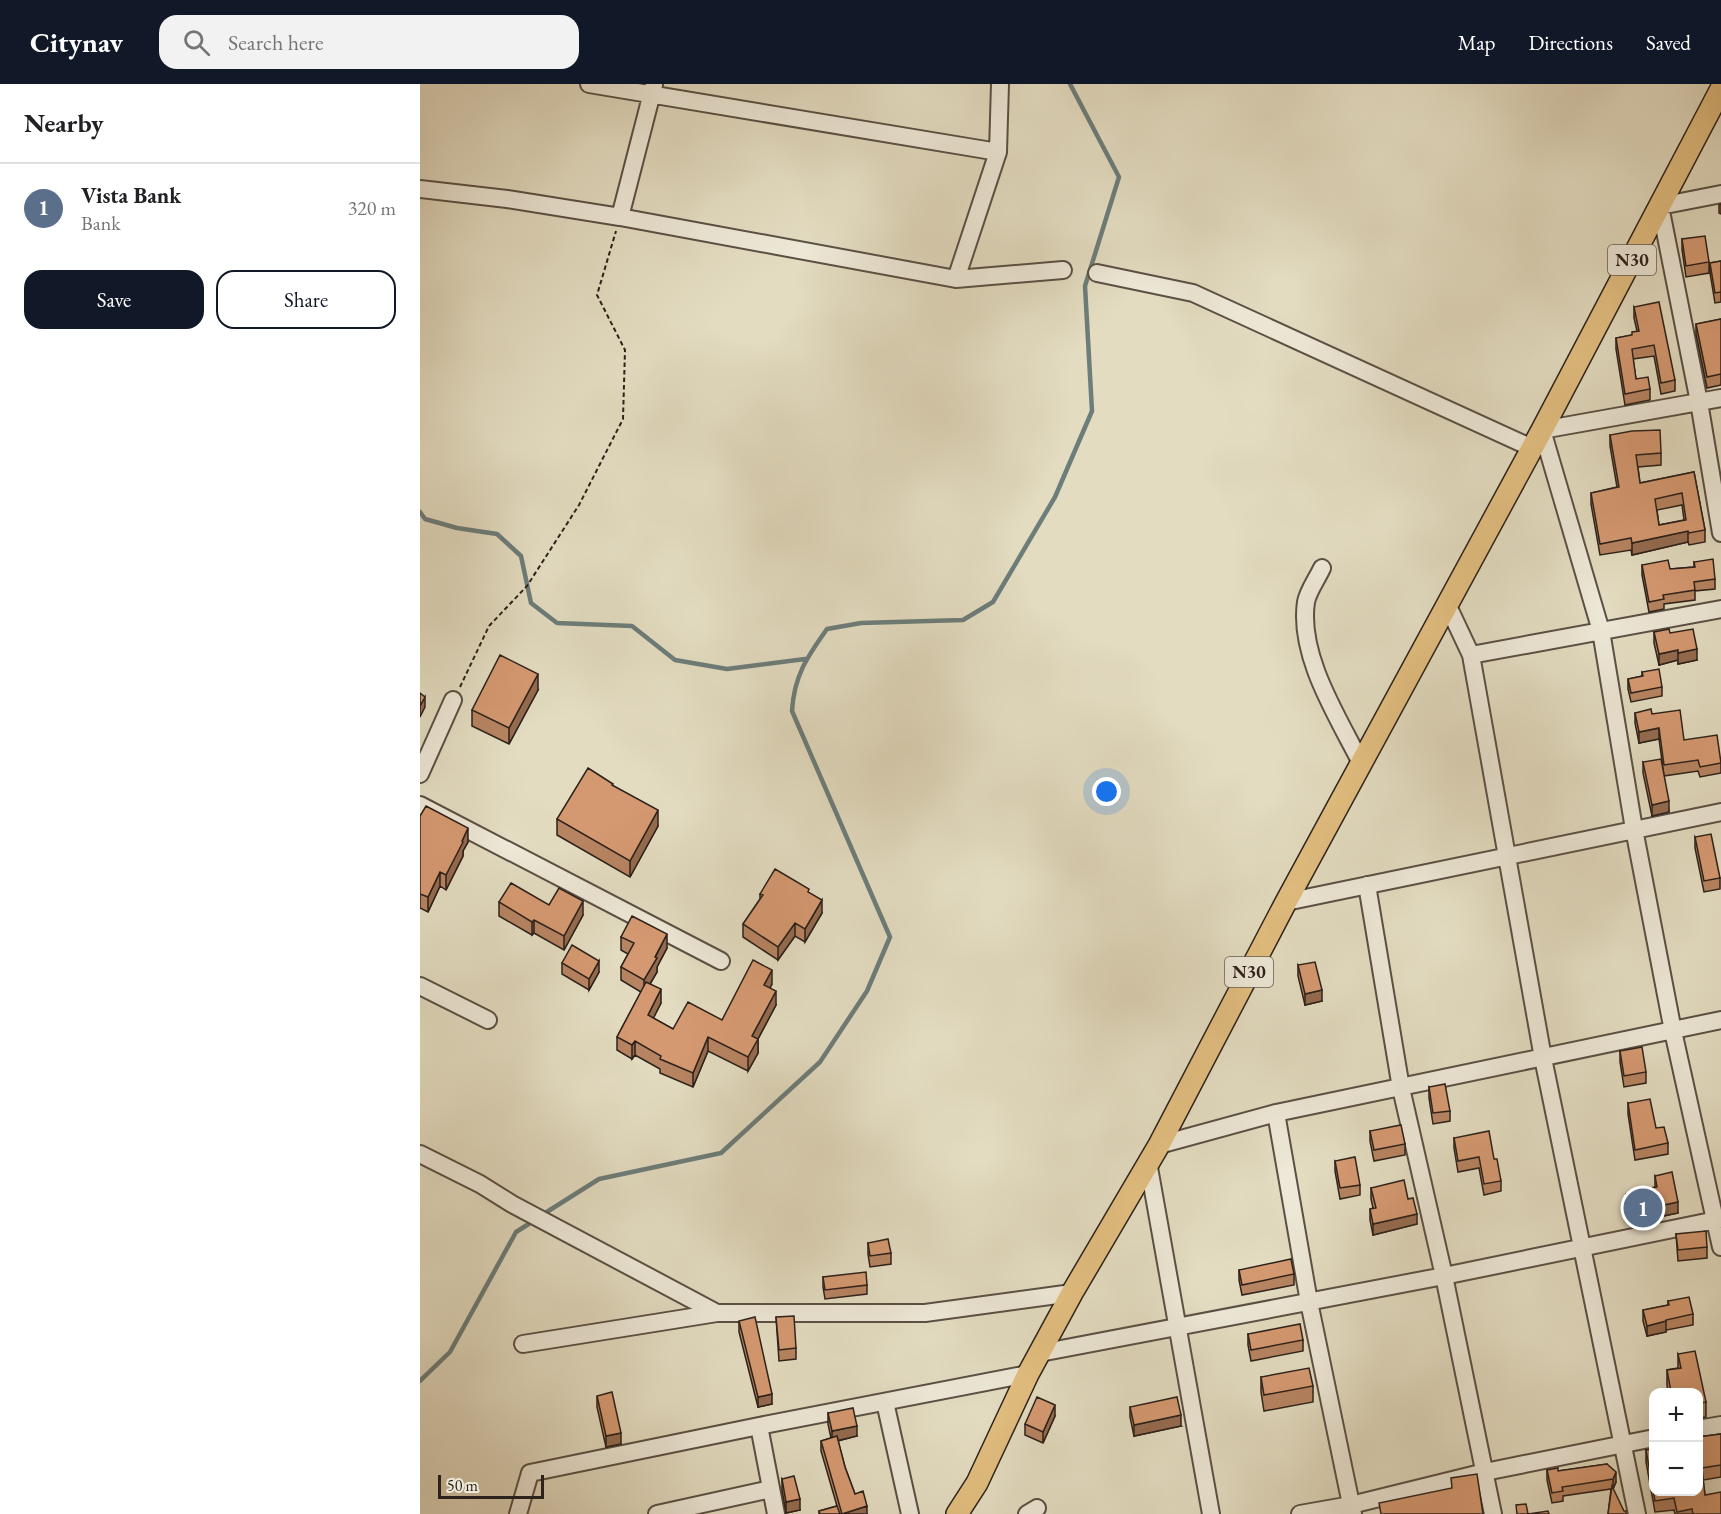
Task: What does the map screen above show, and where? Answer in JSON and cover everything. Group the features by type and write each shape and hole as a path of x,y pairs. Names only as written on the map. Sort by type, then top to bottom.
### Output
{"main road":[{"name":"N30","path":"957,1514 977,1483 1028,1374 1072,1293 1154,1154 1286,902 1537,439 1721,89"}],"street":[{"path":"589,84 653,89 998,152"},
{"path":"956,279 998,152 1000,84"},
{"path":"620,217 653,89"},
{"path":"420,189 507,199 620,217 956,279 1063,270"},
{"path":"1721,194 1660,206 1699,402 1721,533"},
{"path":"1097,273 1193,293 1537,439 1721,398"},
{"path":"1537,439 1600,631 1634,829 1673,1031 1719,1220 1721,1247"},
{"path":"1322,568 1306,601 1306,637 1322,686 1361,763"},
{"path":"1448,604 1471,655 1543,1058 1637,1514"},
{"path":"1471,655 1721,609"},
{"path":"420,774 453,700"},
{"path":"420,805 721,961"},
{"path":"1286,902 1721,812"},
{"path":"1367,885 1401,1088 1444,1276 1493,1514"},
{"path":"420,986 488,1020"},
{"path":"1211,1514 1178,1327 1154,1154 1276,1113 1721,1020"},
{"path":"1276,1113 1310,1302 1352,1510"},
{"path":"420,1154 480,1184 512,1204 717,1313"},
{"path":"1040,1353 1444,1276 1719,1220"},
{"path":"523,1344 717,1313 925,1313 1072,1293"},
{"path":"518,1514 530,1473 1028,1374"},
{"path":"885,1402 910,1514"},
{"path":"1703,1428 1721,1425"},
{"path":"759,1426 776,1514"},
{"path":"1300,1514 1352,1510 1485,1472 1649,1439"},
{"path":"657,1514 771,1489"}],"path":[{"path":"453,700 489,626 527,586 579,505 623,419 624,350 597,295 620,217"}],"building":[{"path":"1705,236 1709,262 1686,266 1682,239"},
{"path":"1721,261 1721,292 1715,293 1710,263"},
{"path":"1659,302 1675,380 1661,383 1654,345 1632,349 1636,379 1648,377 1650,389 1625,394 1616,338 1639,331 1634,307"},
{"path":"1721,319 1721,374 1707,377 1696,324"},
{"path":"1660,430 1661,453 1636,455 1640,483 1694,472 1705,530 1689,533 1688,531 1632,543 1631,538 1600,544 1591,493 1619,487 1610,435","holes":["1682,493 1686,520 1659,525 1655,499"]},
{"path":"1713,559 1715,579 1694,582 1695,590 1663,595 1664,599 1649,602 1642,565 1668,560 1670,569 1695,567 1694,562"},
{"path":"1669,629 1670,633 1693,629 1697,649 1659,654 1654,632"},
{"path":"500,655 538,674 509,728 472,710"},
{"path":"1659,669 1662,687 1631,693 1628,679 1643,676 1642,672"},
{"path":"420,693 425,697 420,706"},
{"path":"1651,709 1652,714 1680,710 1684,740 1717,735 1721,763 1700,767 1698,760 1664,765 1659,728 1639,732 1635,713"},
{"path":"1661,759 1669,801 1652,805 1643,762"},
{"path":"588,768 612,785 658,810 630,861 557,819"},
{"path":"426,806 468,828 446,875 440,872 428,897 420,894 420,816"},
{"path":"1711,834 1720,878 1704,881 1695,837"},
{"path":"775,869 809,889 808,892 822,900 805,929 795,923 778,947 743,924 763,895 760,894"},
{"path":"511,883 549,905 559,888 583,901 564,936 534,920 532,922 499,902"},
{"path":"632,916 667,934 644,980 621,967 634,943 621,937"},
{"path":"572,945 599,961 589,979 562,963"},
{"path":"753,960 772,970 764,985 776,991 752,1036 758,1039 748,1057 708,1037 693,1073 660,1059 661,1056 635,1041 632,1045 617,1037 646,982 661,989 648,1015 673,1029 688,1002 722,1020"},
{"path":"1315,962 1322,990 1305,994 1298,965"},
{"path":"1642,1047 1646,1072 1624,1076 1620,1051"},
{"path":"1445,1084 1450,1111 1433,1113 1429,1087"},
{"path":"1650,1099 1656,1128 1664,1127 1668,1143 1635,1150 1628,1103"},
{"path":"1401,1125 1405,1144 1374,1150 1370,1131"},
{"path":"1489,1131 1501,1181 1484,1184 1479,1157 1458,1161 1454,1138"},
{"path":"1355,1157 1360,1185 1340,1188 1335,1161"},
{"path":"1672,1172 1678,1202 1630,1212 1626,1194 1657,1187 1655,1176"},
{"path":"1404,1180 1408,1199 1413,1198 1417,1214 1373,1224 1370,1209 1376,1208 1371,1188"},
{"path":"1706,1231 1707,1247 1678,1250 1676,1234"},
{"path":"888,1239 891,1253 870,1256 868,1243"},
{"path":"1291,1259 1294,1274 1242,1285 1239,1270"},
{"path":"866,1272 867,1285 825,1290 823,1277"},
{"path":"1689,1297 1693,1314 1647,1326 1643,1310 1669,1305 1668,1301"},
{"path":"794,1316 796,1348 779,1350 776,1317"},
{"path":"755,1317 772,1394 758,1397 739,1321"},
{"path":"1300,1324 1303,1340 1251,1350 1248,1334"},
{"path":"1695,1351 1703,1388 1670,1388 1667,1370 1681,1368 1678,1354"},
{"path":"1309,1368 1313,1386 1264,1395 1261,1377"},
{"path":"612,1392 621,1433 606,1436 597,1396"},
{"path":"1037,1397 1055,1405 1043,1432 1025,1424"},
{"path":"1177,1397 1181,1415 1134,1425 1130,1407"},
{"path":"853,1408 857,1426 832,1431 828,1413"},
{"path":"1721,1434 1721,1465 1703,1468 1703,1436"},
{"path":"837,1436 855,1494 863,1491 867,1506 842,1514 821,1441"},
{"path":"1646,1450 1649,1450 1649,1467"},
{"path":"1607,1464 1616,1472 1613,1479 1562,1487 1563,1491 1552,1493 1547,1470 1558,1468 1558,1471"},
{"path":"1477,1474 1483,1514 1381,1514 1379,1503 1452,1488 1451,1478"},
{"path":"794,1476 800,1499 786,1502 782,1479"},
{"path":"1703,1477 1705,1495 1721,1492 1721,1514 1693,1514 1692,1509 1677,1512 1674,1498 1655,1501 1654,1496 1703,1496"},
{"path":"1612,1486 1626,1511 1626,1514 1608,1514"},
{"path":"1526,1504 1528,1514 1517,1514 1516,1505"},
{"path":"837,1506 840,1514 820,1514 819,1511"},
{"path":"1548,1511 1549,1514 1528,1514"}],"waterway":[{"path":"542,1215 599,1179 721,1153 820,1062 867,991 890,937 792,711 793,699 803,667 827,629 861,623 963,620 993,602 1055,497 1092,411 1085,286 1119,177 1070,84"},
{"path":"420,512 425,519 457,528 497,534 521,556 531,603 557,623 632,626 675,660 727,669 805,659"},
{"path":"420,1381 450,1352 516,1232 535,1220"}],"place":[{"name":"Vista Bank","path":"1643,1208"}]}
